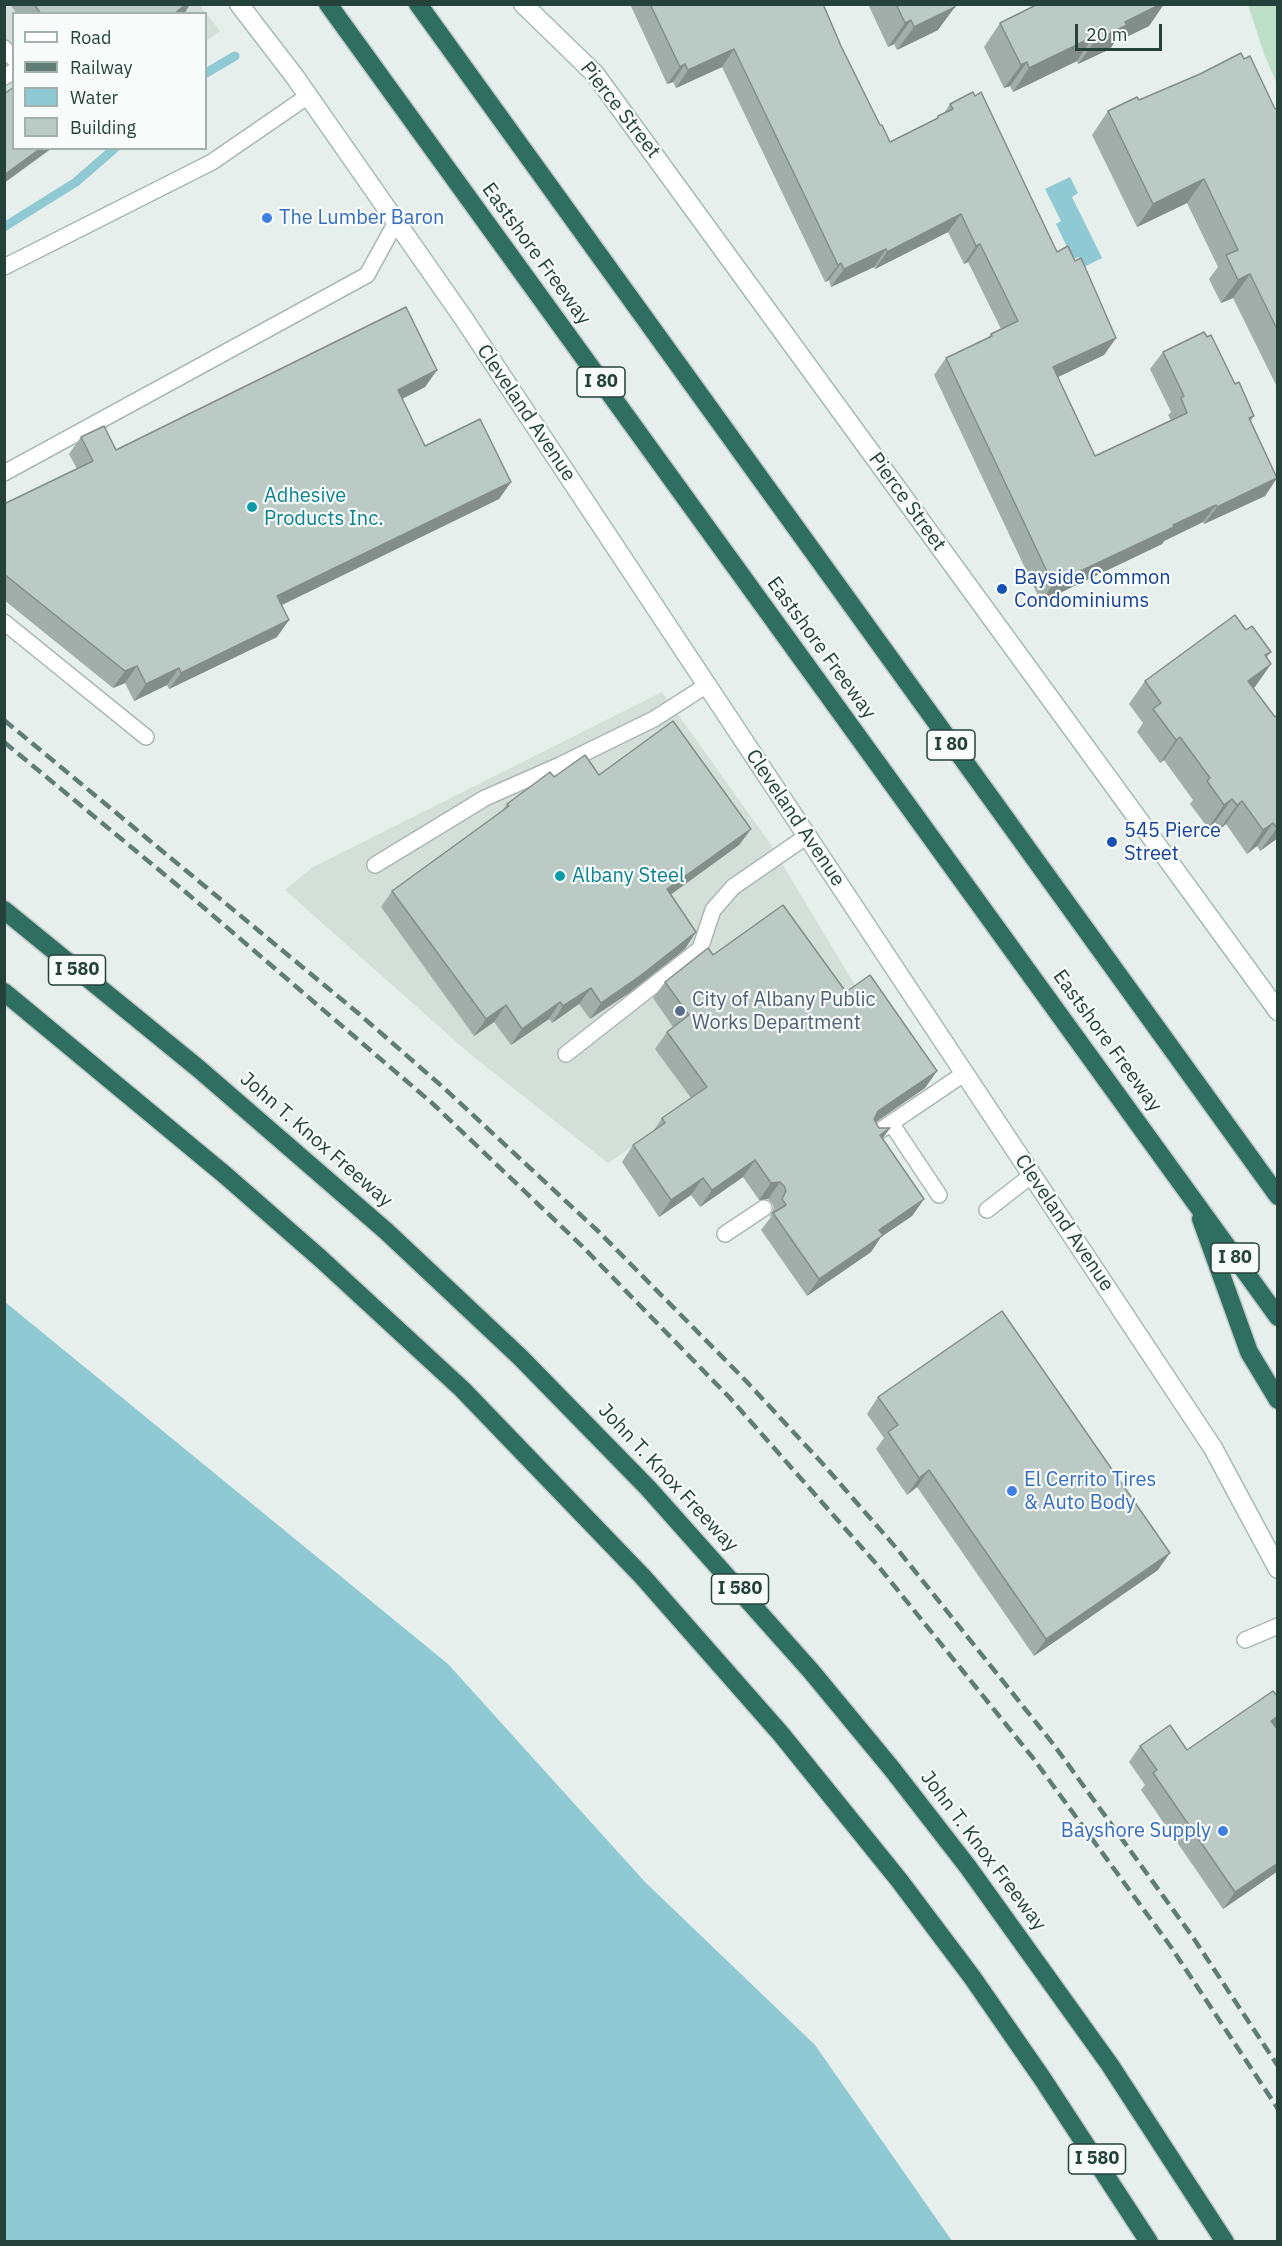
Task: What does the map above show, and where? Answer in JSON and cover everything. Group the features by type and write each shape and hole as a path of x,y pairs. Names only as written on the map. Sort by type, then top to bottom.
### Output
{"highway":[{"name":"Eastshore Freeway","path":"328,4 1278,1317"},
{"name":"I 80","path":"418,4 1278,1196"},
{"name":"John T. Knox Freeway","path":"4,910 199,1069 386,1231 520,1357 648,1488 818,1679 962,1859 1110,2065 1225,2241"},
{"name":"I 580","path":"4,992 225,1175 321,1259 462,1389 643,1577 761,1711 899,1880 1019,2044 1083,2137 1149,2241"},
{"path":"1193,1198 1249,1352 1278,1401"}],"street":[{"name":"Cleveland Avenue","path":"239,4 295,77 464,319 965,1073 1213,1448 1278,1569"},
{"name":"Pierce Street","path":"523,4 595,74 609,92 1278,1011"}],"lane":[{"path":"4,267 212,162 308,96"},
{"path":"4,473 367,275 396,222"},
{"path":"4,621 146,737"},
{"path":"375,865 486,798 654,719 707,685"},
{"path":"566,1054 700,949 713,910 733,887 807,836"},
{"path":"872,1136 965,1073"},
{"path":"891,1123 939,1195"},
{"path":"987,1210 1032,1175"},
{"path":"725,1234 764,1208"},
{"path":"1245,1640 1278,1626"}],"shaded area":[{"path":"5,5 200,5 205,12 12,12 12,150 51,150 5,183"},
{"path":"207,14 220,31 207,40"},
{"path":"662,692 769,842 859,992 608,1163 470,1054 285,890 313,867"}],"green space":[{"path":"1248,5 1277,5 1277,84 1264,54"}],"water":[{"path":"1070,177 1078,193 1072,197 1102,258 1084,267 1079,257 1073,259 1056,224 1061,221 1045,189"},
{"path":"5,1302 448,1664 645,1882 815,2045 952,2241 5,2241"}],"building":[{"path":"34,4 186,4 176,12 40,12"},
{"path":"650,4 823,4 841,46 890,142 953,109 950,104 973,92 975,96 981,92 1057,252 1068,246 1075,261 1081,258 1116,338 1053,367 1095,456 1187,413 1181,398 1184,396 1163,352 1204,332 1207,337 1211,335 1235,384 1239,382 1254,416 1249,418 1277,478 1173,525 1174,527 1053,584 946,358 1018,321 980,244 976,246 961,214 887,252 886,249 844,269 841,263 838,265 734,49 688,70 685,64 680,67"},
{"path":"896,4 954,4 955,7 914,27 911,20 905,23"},
{"path":"1038,4 1161,4 1125,22 1127,25 1095,41 1093,37 1029,68 1027,62 1021,65 1000,23"},
{"path":"1241,53 1244,59 1250,56 1275,109 1278,108 1278,331 1250,274 1238,280 1226,255 1238,250 1204,179 1153,204 1108,111 1137,97 1139,100 1200,74"},
{"path":"12,88 12,150 38,150 4,175 4,94"},
{"name":"Adhesive Products Inc.","path":"406,307 437,370 398,390 425,446 480,419 511,482 277,596 289,620 181,673 179,668 146,684 137,666 125,671 4,574 4,504 93,461 81,437 104,426 116,450"},
{"path":"1235,615 1246,630 1252,626 1271,652 1265,655 1271,664 1248,681 1275,717 1278,715 1277,828 1273,823 1263,830 1242,801 1237,805 1232,799 1224,805 1207,781 1210,778 1180,737 1176,740 1153,709 1161,703 1145,681"},
{"name":"Albany Steel","path":"673,721 751,829 667,889 696,932 601,1003 591,988 563,1006 560,1002 522,1029 506,1005 486,1019 392,891 509,806 507,804 550,772 554,777 585,755 599,775"},
{"path":"783,905 846,992 870,975 937,1071 878,1111 874,1119 879,1128 890,1128 880,1135 924,1199 879,1230 883,1235 819,1279 773,1213 786,1205 782,1199 786,1191 784,1186 780,1182 771,1183 755,1160 712,1190 703,1178 671,1200 633,1145 665,1123 662,1118 707,1087 667,1032 689,1015 665,982 708,948 713,955"},
{"name":"El Cerrito Tires & Auto Body","path":"1002,1311 1170,1553 1046,1639 929,1470 919,1478 888,1432 898,1425 878,1397"},
{"name":"Bayshore Supply","path":"1273,1691 1278,1697 1278,1716 1271,1721 1278,1730 1278,1863 1235,1892 1153,1773 1157,1770 1140,1746 1170,1725 1187,1750"}],"waterway":[{"path":"207,72 235,56"},
{"path":"4,227 76,182 113,150"}],"railway":[{"path":"4,720 358,1013 445,1089 599,1232 746,1381 898,1550 1054,1745 1192,1936 1278,2066"},
{"path":"4,742 182,889 432,1103 583,1247 729,1397 879,1567 1033,1758 1171,1947 1278,2109"}],"place":[{"name":"The Lumber Baron","path":"267,218"},
{"name":"Adhesive Products Inc.","path":"252,507"},
{"name":"Bayside Common Condominiums","path":"1002,589"},
{"name":"545 Pierce Street","path":"1112,842"},
{"name":"Albany Steel","path":"560,876"},
{"name":"City of Albany Public Works Department","path":"680,1011"},
{"name":"El Cerrito Tires & Auto Body","path":"1012,1491"},
{"name":"Bayshore Supply","path":"1223,1831"}]}
